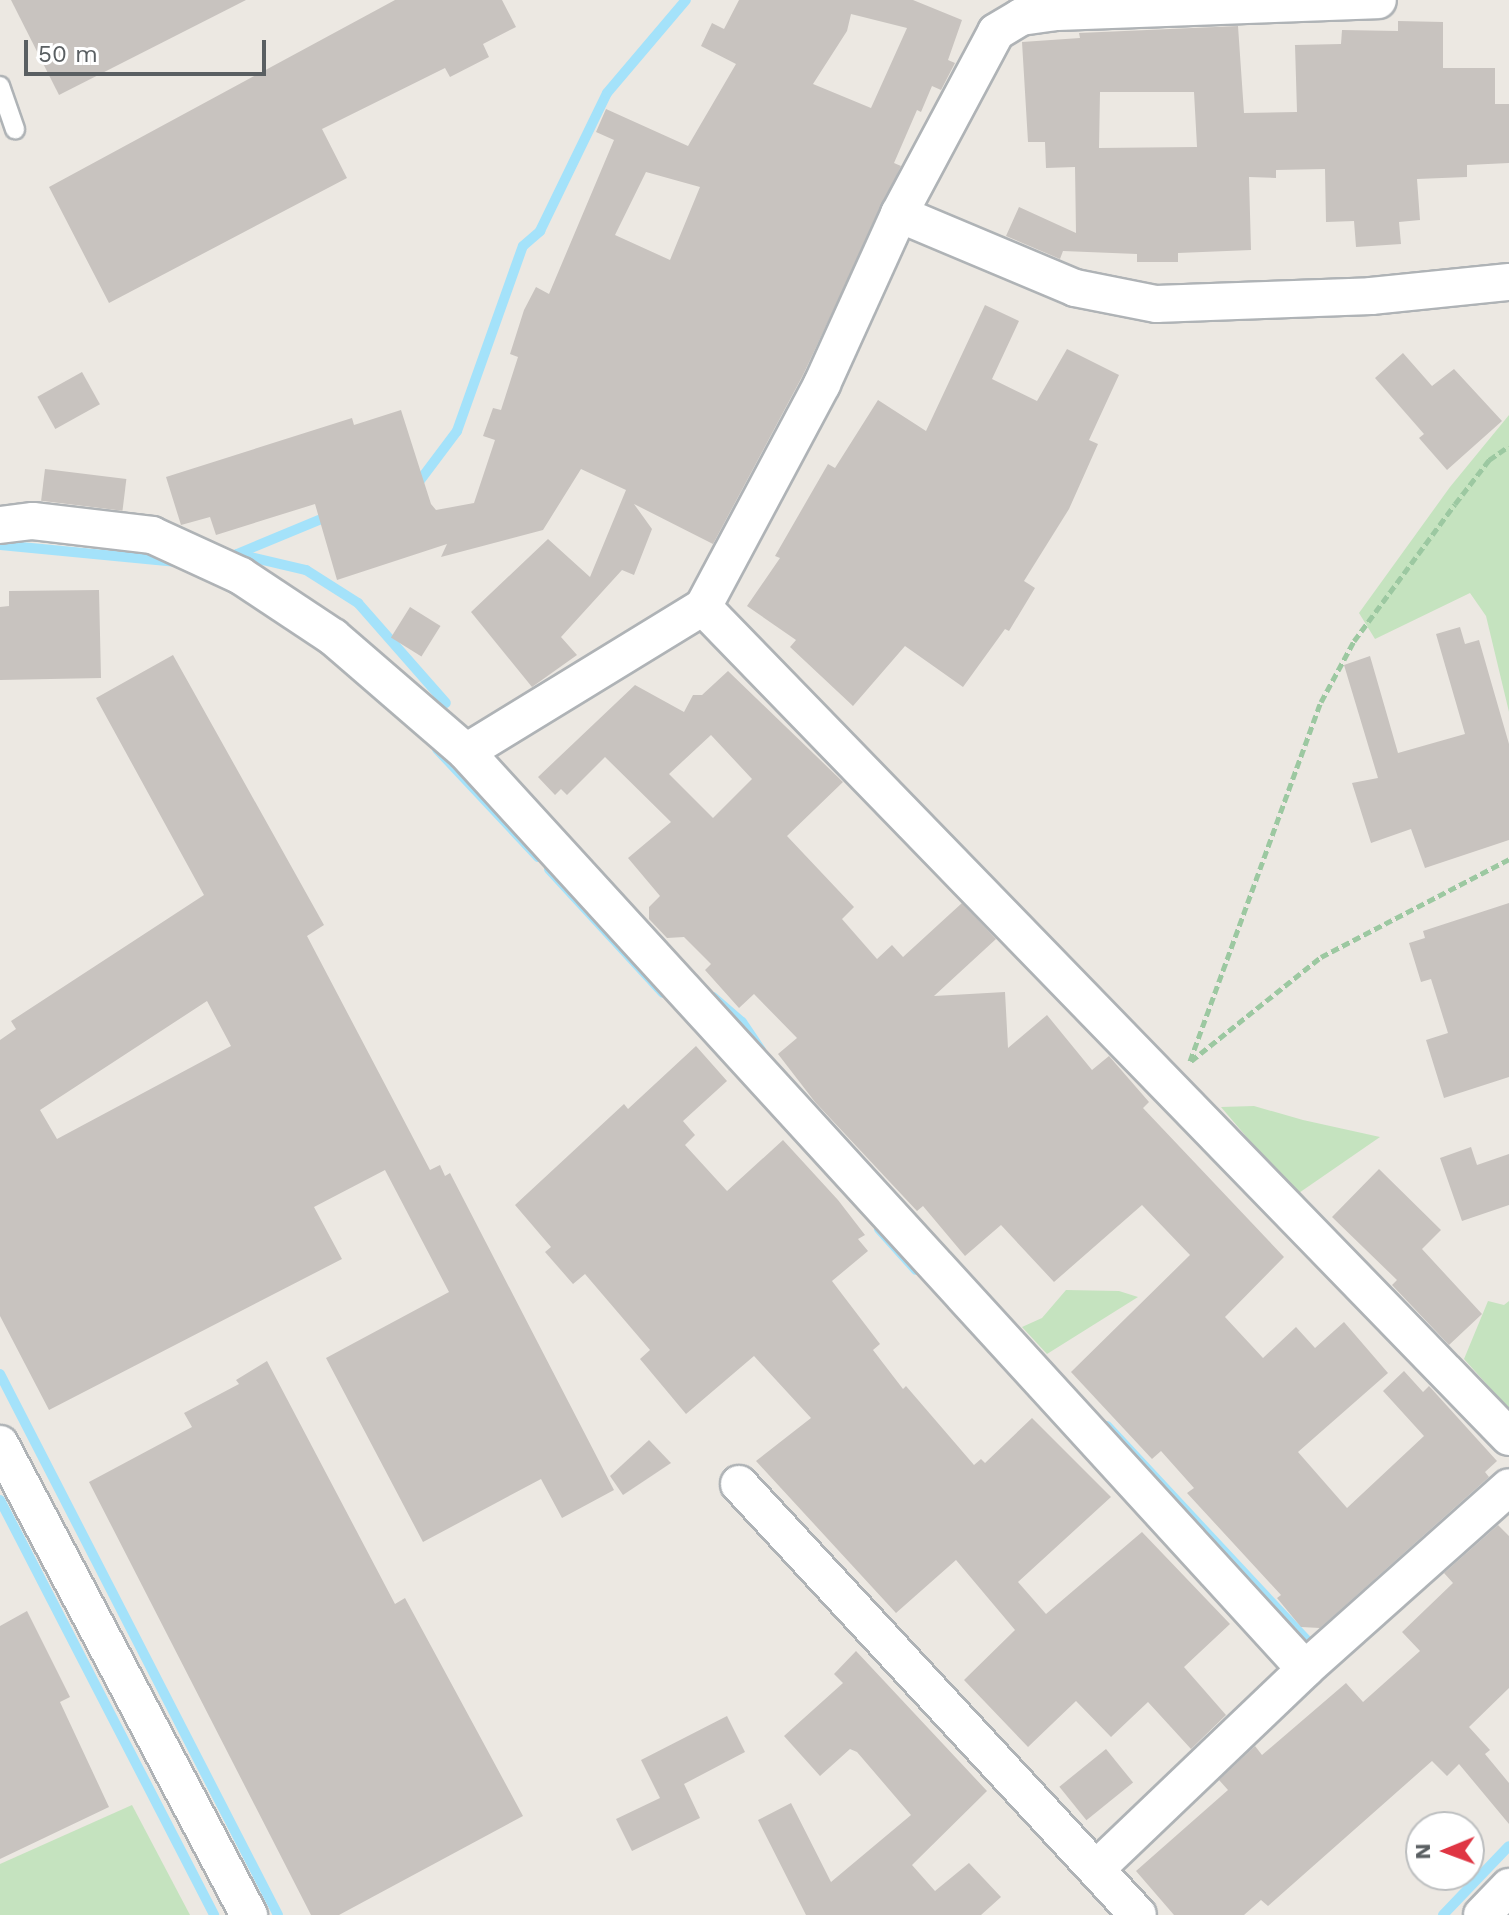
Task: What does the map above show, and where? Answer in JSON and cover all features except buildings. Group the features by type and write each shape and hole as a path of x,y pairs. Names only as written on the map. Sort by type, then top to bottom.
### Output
{"street":[{"path":"466,752 703,607 822,384 899,214 996,32 1021,17 1055,6 1378,0"},
{"path":"899,214 1075,288 1156,304 1371,296 1509,282"},
{"path":"0,525 33,521 152,535 241,576 333,637 466,752 1305,1669"},
{"path":"703,607 1509,1437"},
{"path":"0,1444 249,1915"},
{"path":"739,1484 1138,1915"},
{"path":"1096,1869 1305,1669 1509,1487"},
{"path":"1482,1915 1509,1887"}],"lane":[{"path":"0,86 15,129"}],"path":[{"path":"1174,1095 1190,1061 1321,702 1354,641 1489,460 1509,446"},
{"path":"1190,1061 1321,957 1509,859"}],"green space":[{"path":"1509,415 1509,712 1486,616 1470,593 1375,639 1359,613 1450,487"},
{"path":"1254,1106 1380,1137 1296,1195 1221,1107"},
{"path":"1066,1290 1119,1291 1138,1297 1047,1354 1022,1327 1042,1318"},
{"path":"1488,1301 1504,1305 1509,1301 1509,1409 1464,1359"},
{"path":"132,1805 190,1915 0,1915 0,1864"}],"waterway":[{"path":"415,487 457,431 523,246 540,231 607,93 686,0"},
{"path":"237,554 331,515"},
{"path":"0,545 177,562"},
{"path":"237,554 306,570 358,603 446,703"},
{"path":"437,749 538,857"},
{"path":"549,869 663,993"},
{"path":"713,997 742,1022 761,1050"},
{"path":"879,1229 916,1270"},
{"path":"0,1374 278,1915"},
{"path":"1107,1426 1317,1651"},
{"path":"0,1500 214,1915"},
{"path":"1443,1915 1509,1846"}]}
